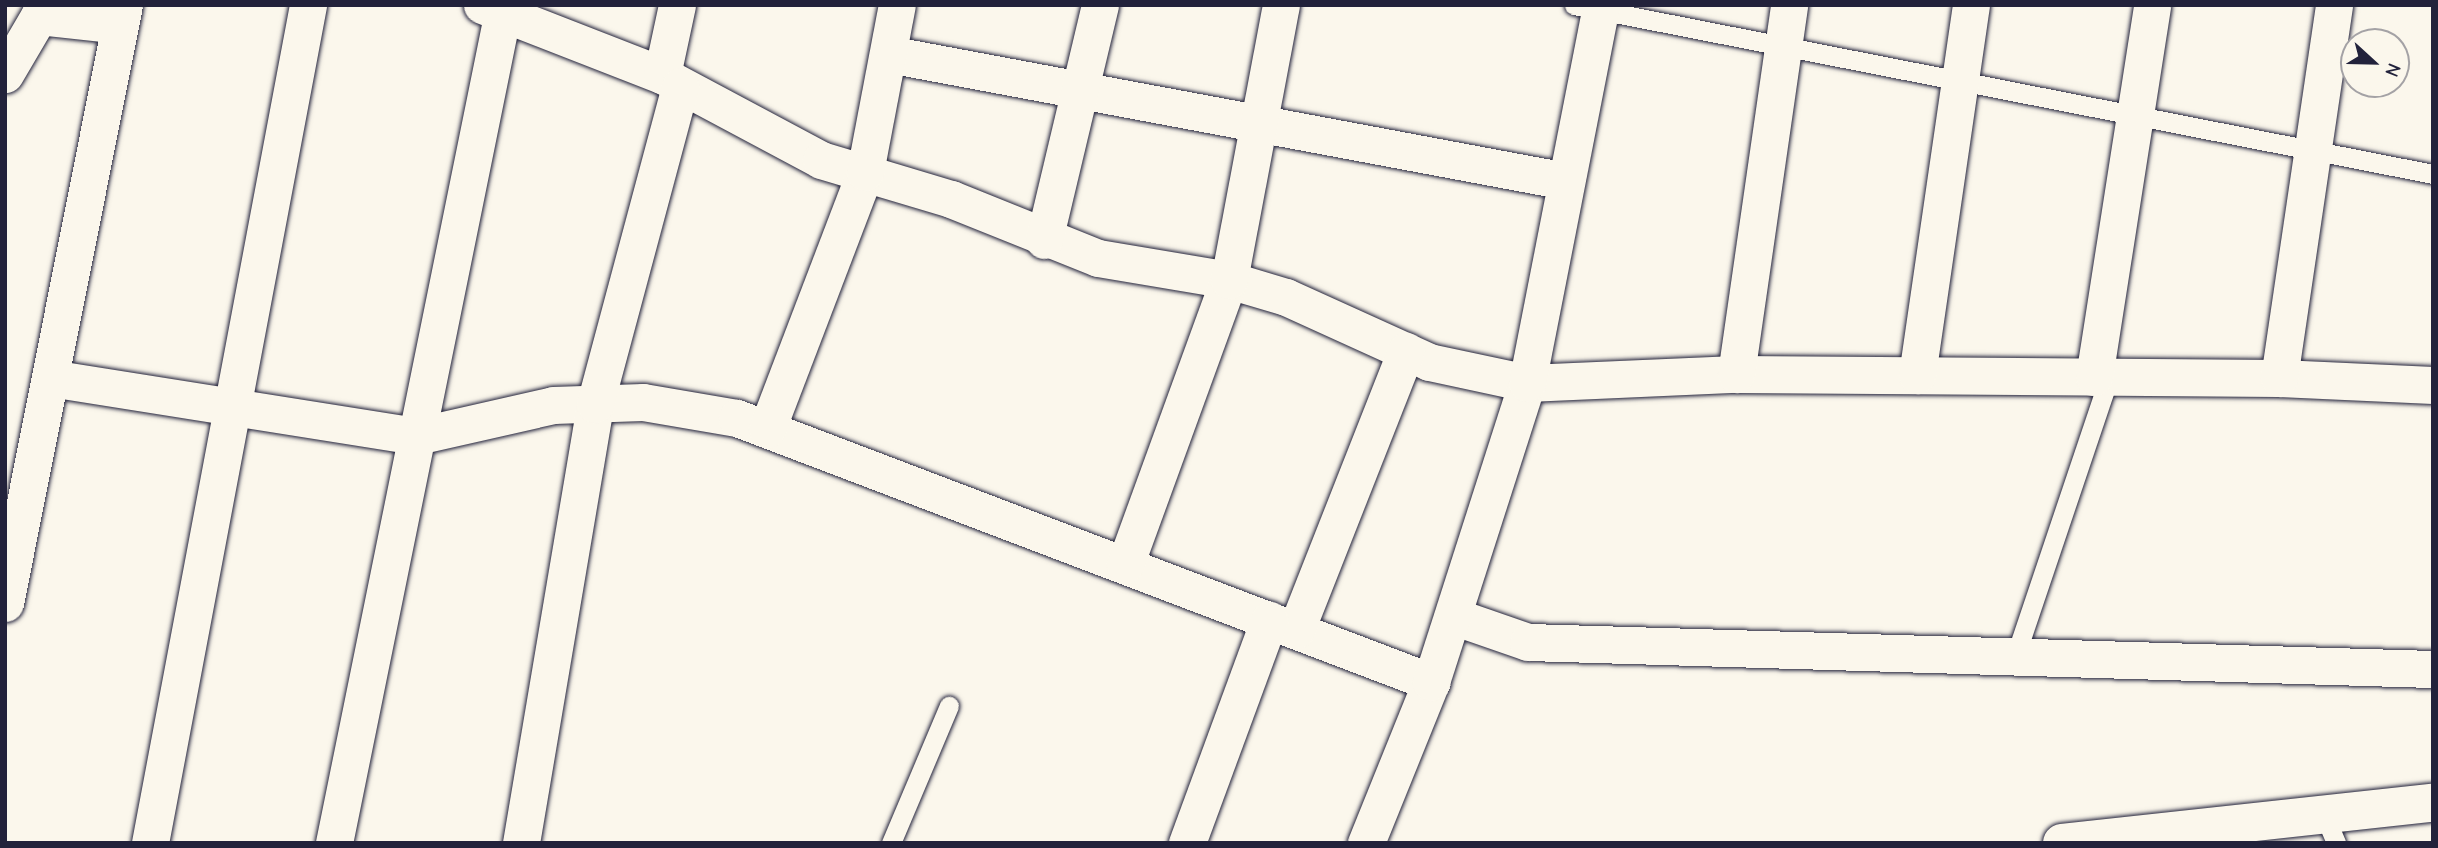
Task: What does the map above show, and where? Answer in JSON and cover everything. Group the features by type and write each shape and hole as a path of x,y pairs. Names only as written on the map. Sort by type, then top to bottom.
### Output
{"street":[{"path":"150,843 230,407 308,5"},
{"path":"521,843 596,404 671,80 677,5"},
{"path":"767,429 865,172 897,5"},
{"path":"1044,240 1100,5"},
{"path":"1125,565 1228,279 1281,5"},
{"path":"1736,374 1789,5"},
{"path":"1917,375 1971,5"},
{"path":"2102,377 2151,5"},
{"path":"2279,378 2334,5"},
{"path":"1366,843 1431,682 1527,383 1566,181 1592,7"},
{"path":"334,843 417,436 492,8 671,80 821,160 951,199 1044,240 1098,258 1228,279 1286,297 1406,351 1527,383 1736,374 2279,378 2433,385"},
{"path":"5,74 39,16 122,15 50,378 17,482 5,603"},
{"path":"888,54 1566,181"},
{"path":"1187,843 1406,351"},
{"path":"50,378 417,436 554,405 643,402 767,429 1431,682"},
{"path":"1453,616 1528,642 2433,669"},
{"path":"2062,843 2329,827 2433,803"}],"lane":[{"path":"1592,7 1960,84 2433,174"},
{"path":"2015,657 2102,377"},
{"path":"891,843 949,706"}]}
